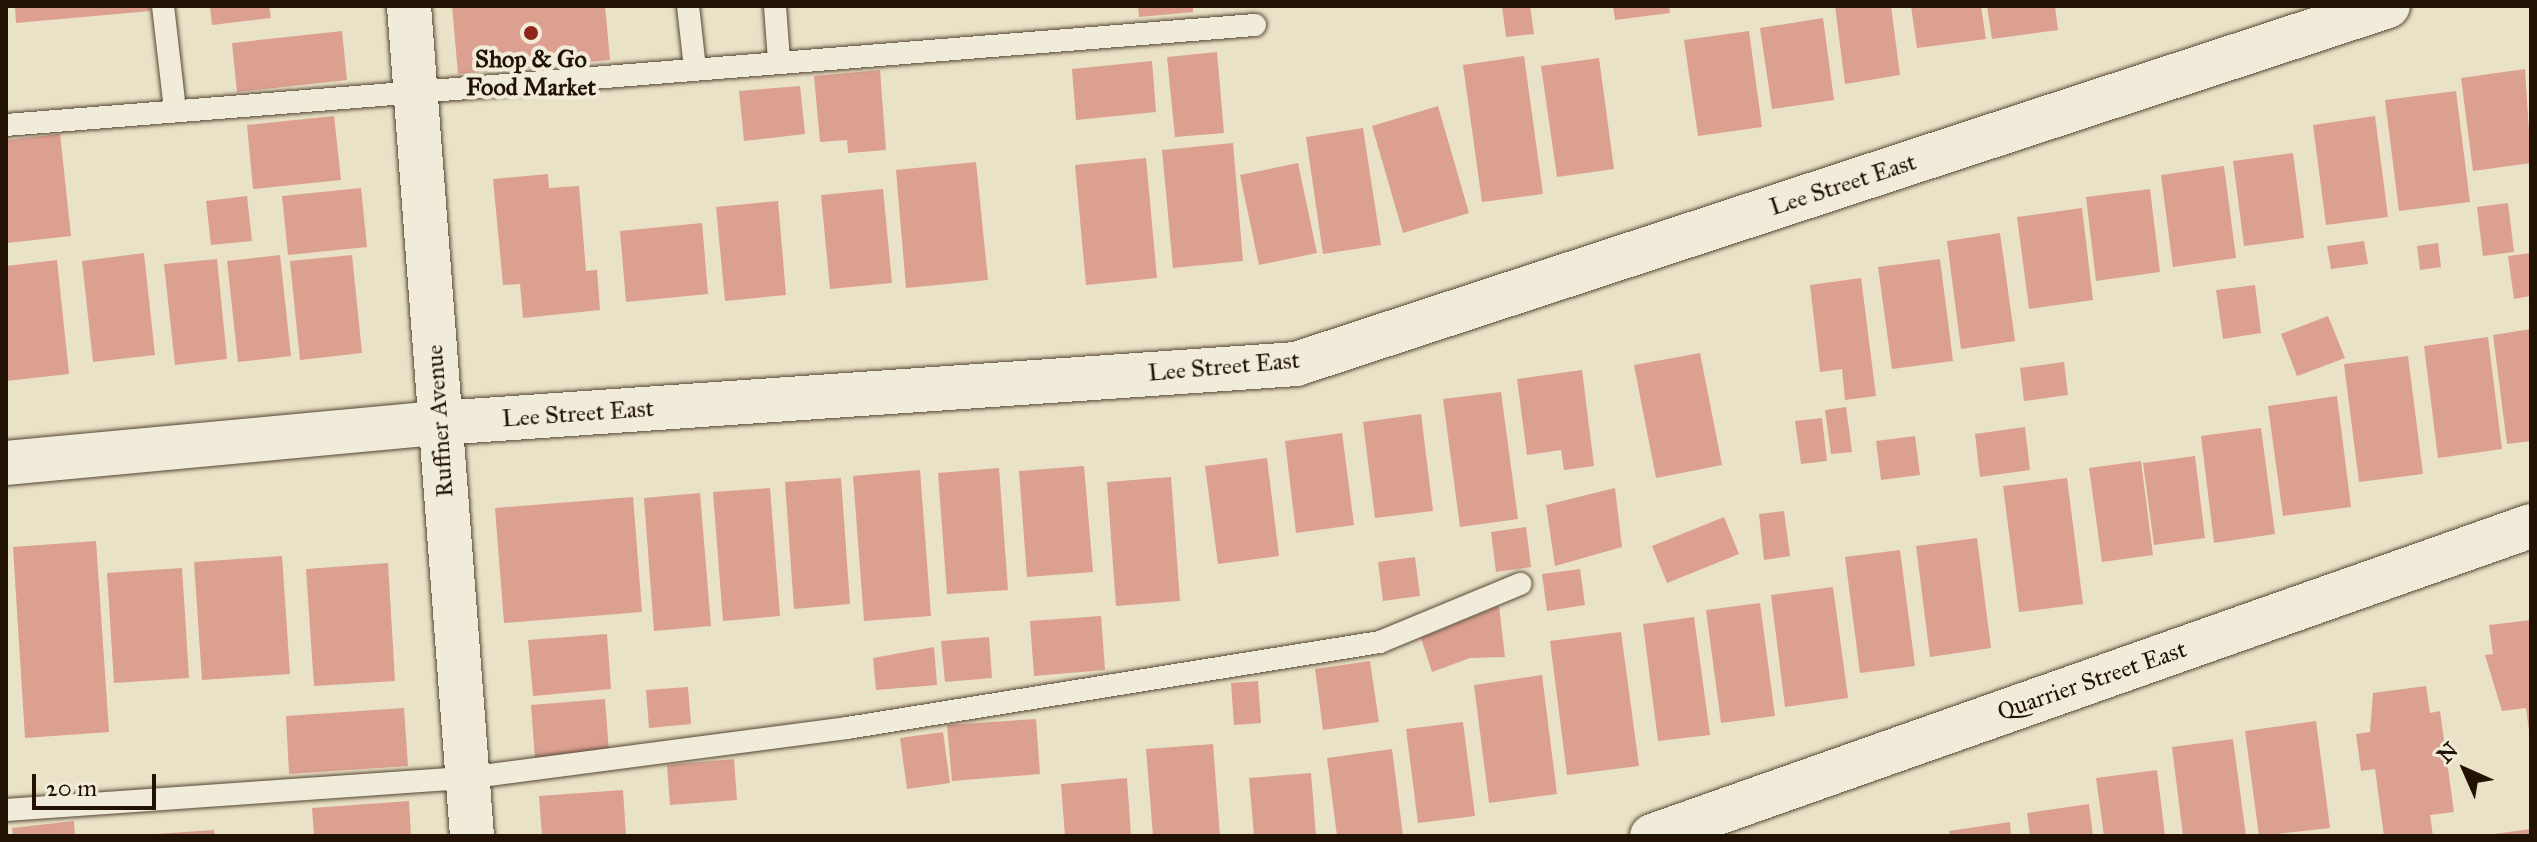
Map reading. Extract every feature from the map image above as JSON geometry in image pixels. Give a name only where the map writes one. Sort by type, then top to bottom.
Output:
[{"type":"street","name":"Ruffner Avenue","points":[[409,6],[472,836]]},
{"type":"street","name":"Lee Street East","points":[[6,463],[440,423],[1296,364],[2388,6]]},
{"type":"street","name":"Quarrier Street East","points":[[1652,836],[2531,526]]},
{"type":"lane","points":[[163,6],[175,110]]},
{"type":"lane","points":[[688,6],[695,68]]},
{"type":"lane","points":[[775,6],[779,61]]},
{"type":"lane","points":[[6,125],[414,89],[1255,25]]},
{"type":"lane","points":[[6,810],[467,778],[847,728],[1380,642],[1520,584]]},
{"type":"building","points":[[15,6],[150,6],[150,11],[16,23]]},
{"type":"building","points":[[210,6],[269,6],[271,18],[212,25]]},
{"type":"building","name":"Shop & Go Food Market","points":[[452,6],[605,6],[610,60],[458,74]]},
{"type":"building","points":[[1138,6],[1193,6],[1193,12],[1139,17]]},
{"type":"building","points":[[1502,6],[1530,6],[1534,34],[1506,37]]},
{"type":"building","points":[[1613,6],[1669,6],[1670,13],[1615,20]]},
{"type":"building","points":[[1835,6],[1891,6],[1900,75],[1845,84]]},
{"type":"building","points":[[1911,6],[1981,6],[1986,39],[1917,48]]},
{"type":"building","points":[[1987,6],[2055,6],[2058,30],[1992,39]]},
{"type":"building","points":[[1823,18],[1834,100],[1772,109],[1760,28]]},
{"type":"building","points":[[342,31],[347,80],[237,92],[232,43]]},
{"type":"building","points":[[1749,31],[1762,127],[1698,136],[1684,40]]},
{"type":"building","points":[[1217,52],[1224,133],[1175,137],[1167,57]]},
{"type":"building","points":[[1524,56],[1543,194],[1482,202],[1463,65]]},
{"type":"building","points":[[1599,58],[1614,169],[1557,177],[1541,66]]},
{"type":"building","points":[[1152,61],[1156,112],[1076,120],[1072,69]]},
{"type":"building","points":[[2525,69],[2531,163],[2473,171],[2461,78]]},
{"type":"building","points":[[880,70],[886,150],[848,153],[847,140],[820,142],[814,76]]},
{"type":"building","points":[[800,86],[805,134],[744,141],[739,91]]},
{"type":"building","points":[[2456,91],[2470,202],[2399,211],[2385,100]]},
{"type":"building","points":[[1438,106],[1469,213],[1403,233],[1372,126]]},
{"type":"building","points":[[334,116],[341,180],[253,189],[247,125]]},
{"type":"building","points":[[2375,116],[2388,217],[2326,225],[2313,125]]},
{"type":"building","points":[[1363,128],[1381,245],[1323,254],[1306,137]]},
{"type":"building","points":[[60,134],[71,236],[7,243],[6,140]]},
{"type":"building","points":[[1233,143],[1243,261],[1173,268],[1162,150]]},
{"type":"building","points":[[2293,153],[2304,238],[2244,246],[2233,161]]},
{"type":"building","points":[[1146,158],[1157,278],[1086,285],[1075,165]]},
{"type":"building","points":[[976,162],[988,280],[906,288],[896,170]]},
{"type":"building","points":[[1298,163],[1317,253],[1259,265],[1240,175]]},
{"type":"building","points":[[2224,166],[2236,258],[2173,267],[2161,175]]},
{"type":"building","points":[[548,174],[549,188],[579,186],[586,271],[597,270],[600,310],[523,318],[520,284],[503,285],[493,179]]},
{"type":"building","points":[[361,188],[367,247],[288,255],[282,196]]},
{"type":"building","points":[[883,189],[892,283],[830,289],[821,195]]},
{"type":"building","points":[[2150,189],[2160,272],[2096,281],[2086,197]]},
{"type":"building","points":[[247,196],[252,241],[211,245],[206,201]]},
{"type":"building","points":[[778,201],[786,295],[725,301],[716,207]]},
{"type":"building","points":[[2508,203],[2514,252],[2483,256],[2477,207]]},
{"type":"building","points":[[2082,208],[2093,300],[2029,309],[2017,217]]},
{"type":"building","points":[[702,223],[708,294],[626,302],[620,231]]},
{"type":"building","points":[[2000,233],[2015,341],[1961,349],[1947,241]]},
{"type":"building","points":[[2364,241],[2368,264],[2331,269],[2327,246]]},
{"type":"building","points":[[2438,243],[2441,267],[2420,270],[2417,246]]},
{"type":"building","points":[[144,253],[155,355],[93,362],[82,261]]},
{"type":"building","points":[[2531,253],[2531,296],[2514,299],[2508,256]]},
{"type":"building","points":[[280,255],[291,356],[238,362],[227,261]]},
{"type":"building","points":[[352,255],[362,353],[300,360],[290,261]]},
{"type":"building","points":[[217,259],[227,359],[175,365],[164,264]]},
{"type":"building","points":[[1940,259],[1953,361],[1892,369],[1878,267]]},
{"type":"building","points":[[57,260],[69,374],[6,381],[6,266]]},
{"type":"building","points":[[1861,278],[1876,396],[1845,400],[1842,369],[1820,372],[1810,285]]},
{"type":"building","points":[[2255,285],[2261,333],[2223,339],[2216,290]]},
{"type":"building","points":[[2328,316],[2345,358],[2297,376],[2281,334]]},
{"type":"building","points":[[2531,329],[2531,441],[2507,444],[2493,335]]},
{"type":"building","points":[[2488,337],[2502,449],[2438,458],[2424,346]]},
{"type":"building","points":[[1700,353],[1722,465],[1656,478],[1634,365]]},
{"type":"building","points":[[2408,356],[2423,474],[2359,482],[2344,364]]},
{"type":"building","points":[[2064,362],[2068,395],[2024,401],[2020,368]]},
{"type":"building","points":[[1582,370],[1594,466],[1564,470],[1561,450],[1527,455],[1517,379]]},
{"type":"building","points":[[1501,392],[1518,519],[1460,527],[1443,399]]},
{"type":"building","points":[[2337,396],[2351,507],[2283,516],[2268,406]]},
{"type":"building","points":[[1846,407],[1852,452],[1831,454],[1825,410]]},
{"type":"building","points":[[1421,414],[1433,511],[1375,518],[1363,422]]},
{"type":"building","points":[[1822,418],[1827,461],[1801,464],[1795,421]]},
{"type":"building","points":[[2025,427],[2030,470],[1980,477],[1975,434]]},
{"type":"building","points":[[2261,428],[2275,534],[2214,543],[2201,436]]},
{"type":"building","points":[[1342,433],[1354,525],[1296,533],[1285,441]]},
{"type":"building","points":[[1915,436],[1920,475],[1881,480],[1876,441]]},
{"type":"building","points":[[2195,456],[2205,538],[2154,545],[2143,463]]},
{"type":"building","points":[[1267,458],[1279,556],[1218,564],[1205,466]]},
{"type":"building","points":[[2141,461],[2153,555],[2102,562],[2089,468]]},
{"type":"building","points":[[1084,466],[1093,572],[1027,577],[1019,471]]},
{"type":"building","points":[[999,468],[1008,590],[947,594],[938,473]]},
{"type":"building","points":[[920,470],[931,616],[864,621],[853,476]]},
{"type":"building","points":[[1171,477],[1180,601],[1116,606],[1107,482]]},
{"type":"building","points":[[841,478],[850,604],[794,609],[785,482]]},
{"type":"building","points":[[2067,478],[2083,604],[2019,612],[2003,486]]},
{"type":"building","points":[[770,488],[780,616],[723,621],[713,492]]},
{"type":"building","points":[[1615,488],[1622,547],[1555,566],[1546,505]]},
{"type":"building","points":[[700,493],[711,626],[654,631],[644,498]]},
{"type":"building","points":[[633,497],[642,612],[504,623],[495,508]]},
{"type":"building","points":[[1784,511],[1790,556],[1764,560],[1759,514]]},
{"type":"building","points":[[1724,517],[1739,554],[1667,583],[1652,546]]},
{"type":"building","points":[[1526,527],[1531,567],[1496,572],[1491,532]]},
{"type":"building","points":[[1977,538],[1991,648],[1930,657],[1916,546]]},
{"type":"building","points":[[96,541],[109,732],[25,738],[13,547]]},
{"type":"building","points":[[1900,550],[1915,666],[1860,673],[1845,557]]},
{"type":"building","points":[[282,556],[290,674],[202,680],[194,562]]},
{"type":"building","points":[[1415,557],[1420,596],[1383,601],[1378,562]]},
{"type":"building","points":[[388,563],[395,681],[314,686],[306,569]]},
{"type":"building","points":[[182,568],[189,678],[114,683],[107,573]]},
{"type":"building","points":[[1580,569],[1585,605],[1547,611],[1542,574]]},
{"type":"building","points":[[1833,587],[1848,698],[1785,707],[1771,595]]},
{"type":"building","points":[[1760,603],[1775,716],[1721,723],[1706,610]]},
{"type":"building","points":[[1499,606],[1505,657],[1470,658],[1432,672],[1421,638]]},
{"type":"building","points":[[1101,616],[1105,670],[1034,676],[1030,621]]},
{"type":"building","points":[[1694,617],[1710,735],[1658,741],[1643,624]]},
{"type":"building","points":[[2531,620],[2529,731],[2526,708],[2502,711],[2485,655],[2493,654],[2489,625]]},
{"type":"building","points":[[1621,632],[1639,766],[1567,775],[1550,641]]},
{"type":"building","points":[[607,634],[611,689],[533,696],[528,640]]},
{"type":"building","points":[[989,637],[992,678],[945,682],[941,641]]},
{"type":"building","points":[[934,647],[937,685],[876,690],[873,658]]},
{"type":"building","points":[[1370,661],[1379,722],[1323,730],[1315,669]]},
{"type":"building","points":[[1542,675],[1557,794],[1489,803],[1474,685]]},
{"type":"building","points":[[1258,681],[1261,723],[1234,725],[1231,683]]},
{"type":"building","points":[[2426,686],[2430,713],[2440,711],[2454,812],[2430,815],[2433,836],[2384,836],[2375,769],[2361,771],[2356,734],[2370,732],[2373,693]]},
{"type":"building","points":[[688,687],[691,724],[649,728],[646,690]]},
{"type":"building","points":[[605,699],[609,753],[535,759],[531,705]]},
{"type":"building","points":[[404,708],[408,766],[289,774],[286,716]]},
{"type":"building","points":[[1036,719],[1040,774],[952,781],[947,725]]},
{"type":"building","points":[[2316,721],[2330,828],[2259,836],[2245,731]]},
{"type":"building","points":[[1463,722],[1475,816],[1418,823],[1406,729]]},
{"type":"building","points":[[943,732],[950,783],[907,789],[900,738]]},
{"type":"building","points":[[2233,739],[2246,836],[2183,836],[2172,747]]},
{"type":"building","points":[[1213,744],[1220,836],[1153,836],[1146,749]]},
{"type":"building","points":[[1392,749],[1403,836],[1337,836],[1327,758]]},
{"type":"building","points":[[734,759],[737,800],[670,805],[667,765]]},
{"type":"building","points":[[2157,770],[2165,836],[2104,836],[2096,778]]},
{"type":"building","points":[[1311,773],[1316,836],[1254,836],[1249,778]]},
{"type":"building","points":[[1127,778],[1131,836],[1065,836],[1061,784]]},
{"type":"building","points":[[623,790],[626,836],[542,836],[539,796]]},
{"type":"building","points":[[409,801],[411,836],[314,836],[312,808]]},
{"type":"building","points":[[2089,804],[2093,836],[2030,836],[2027,813]]},
{"type":"building","points":[[74,821],[75,836],[13,836],[12,828]]},
{"type":"building","points":[[2010,822],[2011,836],[1950,836],[1949,831]]},
{"type":"building","points":[[2531,829],[2531,836],[2494,834]]},
{"type":"building","points":[[214,830],[215,836],[156,836],[156,834]]},
{"type":"place","name":"Shop & Go Food Market","points":[[531,33]]}]
